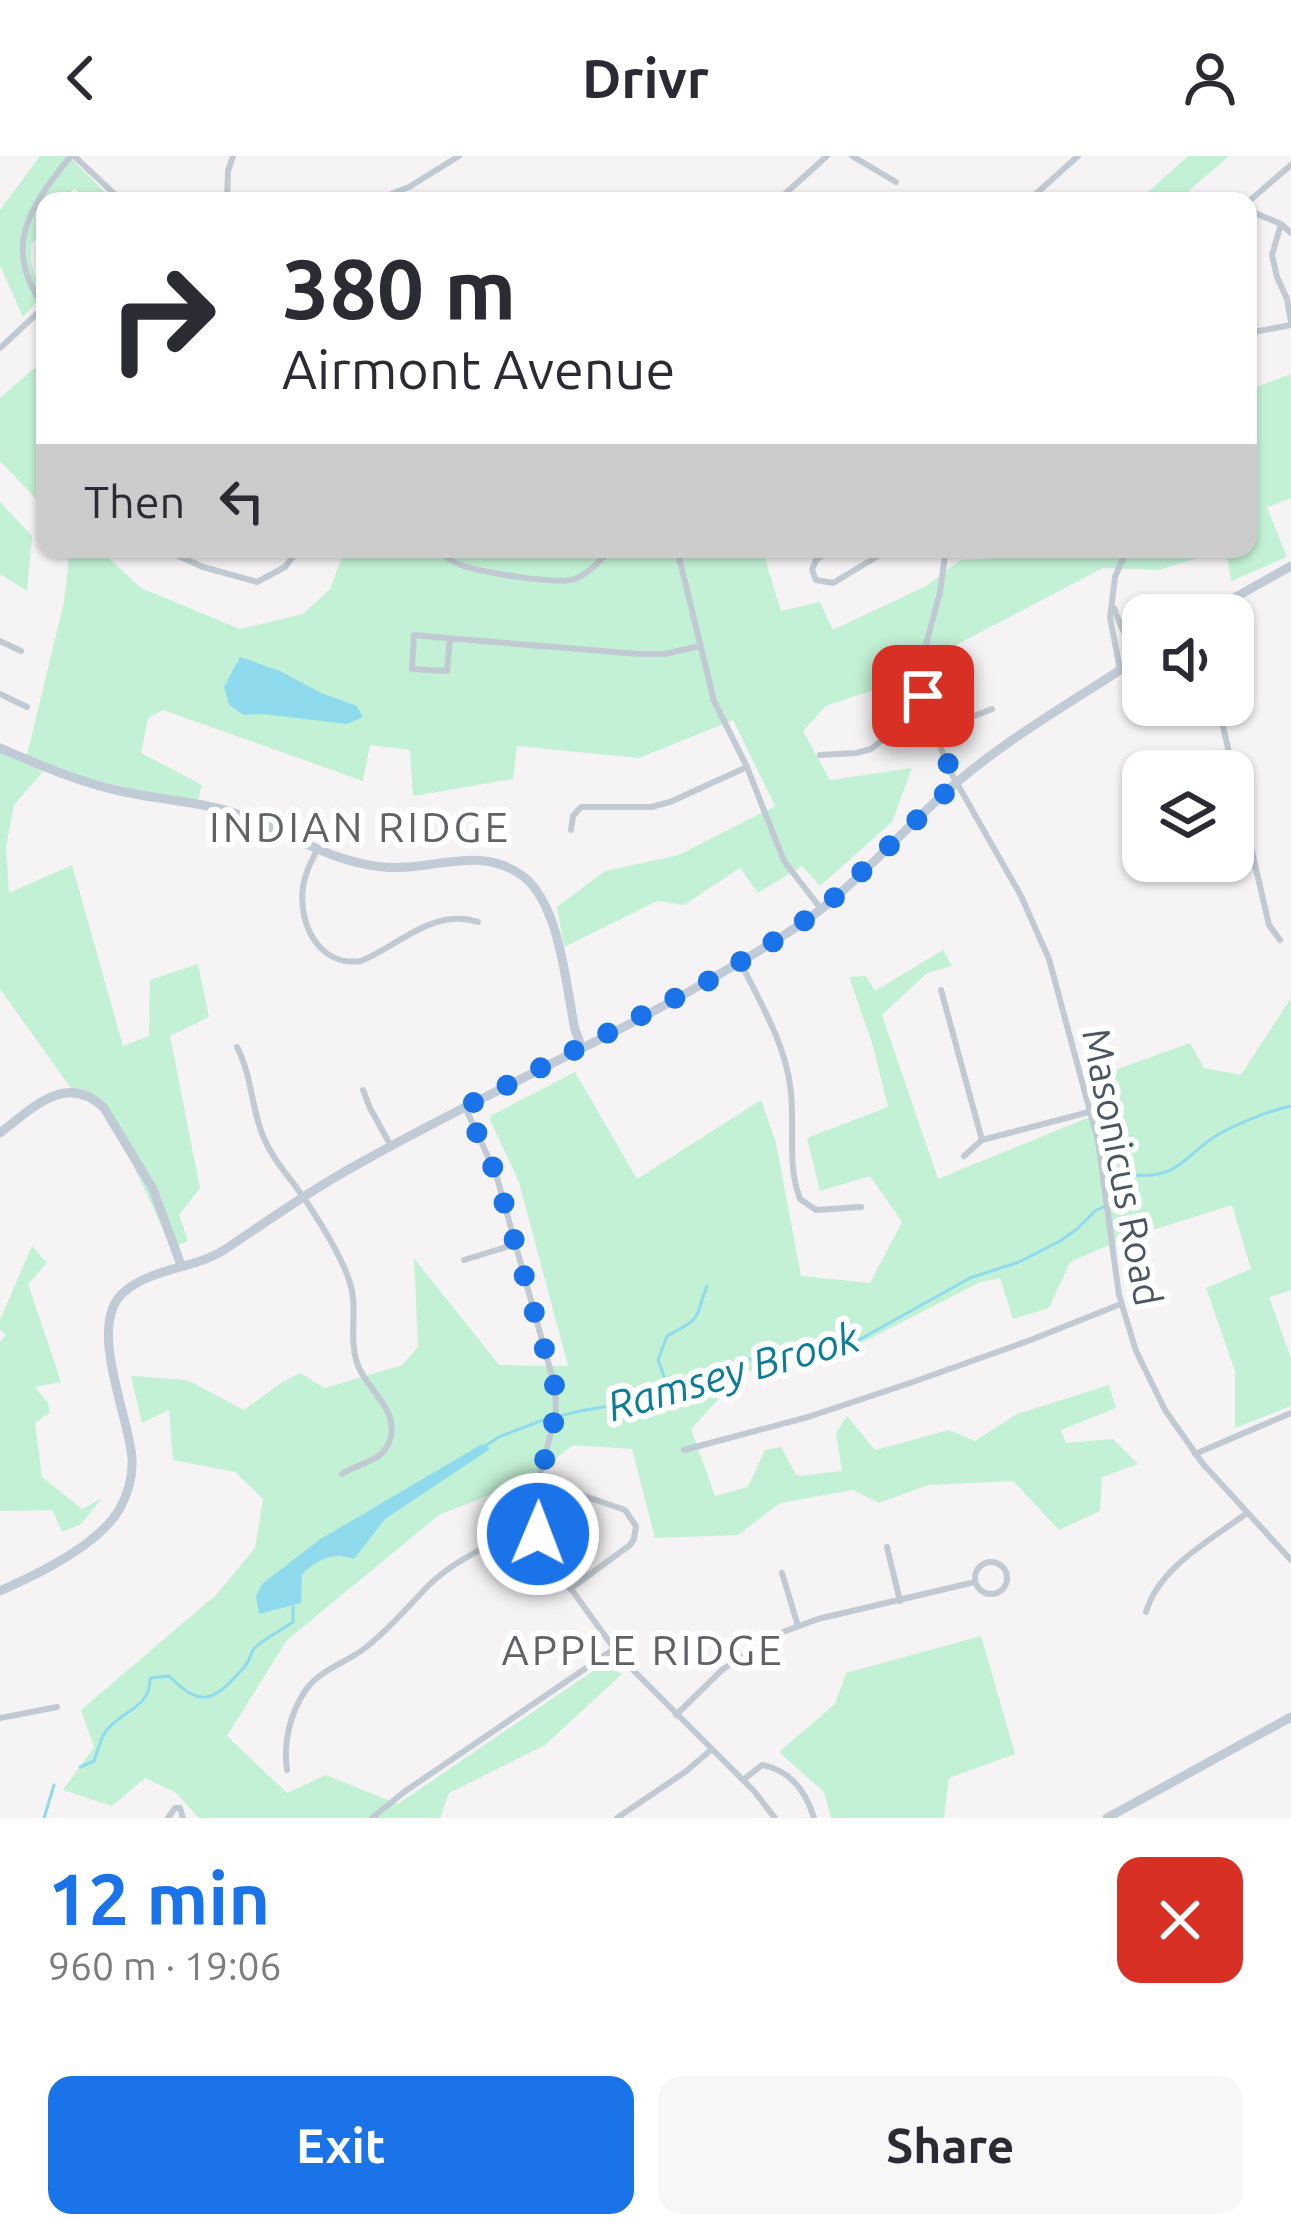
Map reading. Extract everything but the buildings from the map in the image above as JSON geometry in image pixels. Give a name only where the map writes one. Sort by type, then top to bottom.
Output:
[{"type":"street","points":[[42,192],[73,156],[112,192]]},
{"type":"street","points":[[227,192],[233,156]]},
{"type":"street","points":[[397,192],[460,156]]},
{"type":"street","points":[[787,192],[826,156]]},
{"type":"street","points":[[852,156],[896,182]]},
{"type":"street","points":[[1038,192],[1078,156]]},
{"type":"street","points":[[1257,197],[1291,165]]},
{"type":"street","points":[[36,199],[18,242],[19,266],[36,296]]},
{"type":"street","points":[[1257,211],[1291,233]]},
{"type":"street","points":[[1257,331],[1291,324],[1273,266],[1272,251],[1281,224]]},
{"type":"street","points":[[0,348],[36,316]]},
{"type":"street","points":[[183,558],[257,582],[292,558]]},
{"type":"street","points":[[447,558],[464,566],[555,582],[575,579],[603,558]]},
{"type":"street","points":[[679,558],[714,701],[747,767],[784,861],[821,909]]},
{"type":"street","points":[[819,558],[812,570],[816,580],[825,583],[875,558]]},
{"type":"street","name":"Masonicus Road","points":[[945,558],[922,656],[925,709],[937,744],[1043,945],[1091,1112],[1121,1304],[1145,1373],[1165,1410],[1196,1454],[1291,1560]]},
{"type":"street","points":[[0,1591],[67,1556],[104,1528],[120,1508],[130,1483],[132,1456],[115,1380],[110,1315],[124,1291],[221,1252],[392,1146],[740,961],[821,909],[957,782],[1120,670],[1110,617],[1115,577],[1123,558]]},
{"type":"street","points":[[1241,594],[1291,566]]},
{"type":"street","points":[[1112,600],[1122,625]]},
{"type":"street","points":[[450,638],[447,671],[412,669],[415,635],[639,654],[700,646]]},
{"type":"street","points":[[0,640],[21,651]]},
{"type":"street","points":[[950,668],[952,702],[958,711],[974,716],[992,709]]},
{"type":"street","points":[[0,694],[27,707]]},
{"type":"street","points":[[820,754],[871,749],[902,721],[952,702]]},
{"type":"street","points":[[1224,726],[1269,925],[1280,940]]},
{"type":"street","points":[[0,748],[69,778],[237,814],[351,861],[387,868],[471,858],[520,874],[539,893],[551,915],[582,1048]]},
{"type":"street","points":[[571,830],[573,816],[581,807],[651,807],[747,767]]},
{"type":"street","points":[[317,850],[304,882],[303,904],[314,940],[333,958],[361,961],[450,918],[478,922]]},
{"type":"street","points":[[740,961],[787,1067],[793,1172],[800,1199],[816,1210],[861,1207]]},
{"type":"street","points":[[940,990],[982,1141]]},
{"type":"street","points":[[238,1047],[263,1136],[350,1281],[357,1365],[391,1419],[391,1437],[384,1452],[342,1474]]},
{"type":"street","points":[[363,1090],[392,1146]]},
{"type":"street","points":[[0,1133],[61,1092],[96,1100],[153,1189],[181,1265]]},
{"type":"street","points":[[465,1107],[496,1174],[556,1401],[534,1507],[544,1550],[614,1649],[775,1818]]},
{"type":"street","points":[[964,1156],[982,1141],[1091,1112]]},
{"type":"street","points":[[464,1260],[516,1244]]},
{"type":"street","points":[[684,1450],[808,1417],[910,1383],[1121,1304]]},
{"type":"street","points":[[1196,1454],[1291,1413]]},
{"type":"street","points":[[538,1480],[625,1510],[636,1526],[630,1545],[570,1589]]},
{"type":"street","points":[[1146,1612],[1164,1576],[1246,1513]]},
{"type":"street","points":[[287,1770],[287,1734],[312,1682],[378,1638],[446,1571],[536,1525]]},
{"type":"street","points":[[887,1547],[900,1600]]},
{"type":"street","points":[[989,1562],[1006,1573],[1004,1587],[993,1594],[980,1590],[976,1582],[976,1571],[989,1562]]},
{"type":"street","points":[[782,1573],[798,1626]]},
{"type":"street","points":[[676,1715],[738,1657],[798,1626],[976,1582]]},
{"type":"street","points":[[372,1818],[614,1649]]},
{"type":"street","points":[[0,1718],[57,1707]]},
{"type":"street","points":[[1107,1818],[1291,1717]]},
{"type":"street","points":[[617,1818],[711,1750]]},
{"type":"street","points":[[742,1780],[762,1765],[775,1767],[801,1790],[814,1818]]},
{"type":"street","points":[[168,1818],[180,1808],[183,1818]]},
{"type":"green space","points":[[40,156],[68,156],[105,192],[74,188],[71,192],[36,192],[31,263],[36,302],[23,317],[0,265],[0,210]]},
{"type":"green space","points":[[1188,156],[1229,156],[1187,192],[1148,192]]},
{"type":"green space","points":[[36,367],[36,499],[0,461],[0,398]]},
{"type":"green space","points":[[1291,374],[1291,498],[1267,507],[1287,557],[1231,581],[1227,558],[1257,558],[1257,387]]},
{"type":"green space","points":[[0,502],[32,536],[27,591],[0,574]]},
{"type":"green space","points":[[69,558],[109,558],[141,588],[240,629],[303,614],[330,589],[342,558],[765,558],[781,611],[820,602],[833,630],[928,585],[960,560],[1197,558],[1159,570],[1103,568],[939,654],[905,679],[826,706],[803,731],[830,780],[912,768],[892,822],[820,886],[802,866],[758,893],[740,868],[684,905],[657,901],[564,947],[557,907],[605,871],[679,855],[775,806],[733,720],[639,758],[517,746],[513,779],[413,796],[410,750],[370,745],[363,781],[163,710],[148,718],[141,753],[202,785],[197,805],[46,768],[14,805],[6,847],[9,893],[72,865],[123,1046],[149,1036],[150,980],[198,964],[209,1017],[170,1036],[200,1188],[179,1215],[188,1241],[172,1248],[108,1112],[71,1088],[0,989],[0,751],[26,759],[64,602]]},
{"type":"green space","points":[[943,950],[952,966],[927,973],[882,1015],[938,1179],[1097,1114],[1087,1080],[1190,1043],[1204,1068],[1241,1075],[1291,998],[1291,1290],[1269,1297],[1291,1358],[1291,1406],[1235,1428],[1235,1371],[1206,1288],[1251,1269],[1232,1205],[1121,1240],[1070,1262],[1049,1308],[1013,1319],[1000,1278],[980,1282],[836,1356],[743,1372],[691,1429],[715,1496],[748,1487],[765,1450],[781,1447],[797,1476],[842,1471],[836,1433],[847,1416],[875,1450],[949,1430],[975,1441],[1017,1414],[1109,1385],[1116,1408],[1061,1430],[1066,1443],[1113,1439],[1138,1464],[1102,1477],[1100,1511],[1059,1530],[1013,1481],[928,1485],[879,1503],[853,1490],[780,1503],[738,1535],[655,1538],[632,1449],[573,1445],[528,1480],[439,1515],[287,1640],[227,1736],[287,1793],[326,1775],[398,1804],[603,1664],[622,1674],[545,1745],[449,1793],[440,1818],[199,1818],[175,1792],[145,1778],[112,1806],[63,1790],[94,1747],[81,1710],[217,1594],[255,1548],[263,1499],[235,1472],[173,1460],[169,1410],[142,1423],[131,1376],[187,1380],[244,1410],[300,1373],[325,1388],[402,1365],[418,1347],[414,1258],[499,1365],[568,1366],[519,1182],[490,1116],[575,1072],[637,1179],[761,1100],[776,1143],[801,1276],[870,1283],[902,1222],[870,1176],[820,1191],[807,1138],[888,1107],[849,977],[866,976],[875,991]]},
{"type":"green space","points":[[32,1246],[47,1263],[28,1284],[61,1382],[35,1387],[50,1413],[35,1423],[42,1477],[82,1509],[102,1498],[81,1524],[62,1532],[52,1510],[0,1511],[0,1342],[6,1335],[0,1330],[0,1320]]},
{"type":"green space","points":[[981,1636],[1015,1754],[949,1778],[944,1818],[831,1818],[824,1792],[779,1752],[835,1704],[846,1673]]},
{"type":"water","points":[[240,657],[357,706],[363,717],[347,724],[244,715],[229,705],[224,687]]},
{"type":"water","points":[[482,1444],[490,1449],[385,1519],[354,1559],[326,1558],[302,1574],[301,1603],[259,1614],[256,1596],[262,1584],[319,1540]]},
{"type":"waterway","name":"Ramsey Brook","points":[[482,1448],[540,1421],[661,1396],[674,1386],[754,1358],[790,1358],[846,1347],[970,1278],[1019,1262],[1060,1241],[1095,1211],[1119,1199],[1136,1175],[1173,1169],[1219,1134],[1291,1106]]},
{"type":"waterway","points":[[668,1387],[658,1360],[667,1336],[696,1317],[707,1286]]},
{"type":"waterway","name":"Ramsey Brook","points":[[80,1767],[94,1761],[106,1731],[146,1696],[150,1678],[169,1676],[200,1697],[217,1693],[245,1666],[257,1646],[293,1622],[293,1607]]},
{"type":"waterway","name":"Ramsey Brook","points":[[44,1818],[54,1785]]},
{"type":"district","name":"INDIAN RIDGE","points":[[360,826]]},
{"type":"district","name":"APPLE RIDGE","points":[[643,1649]]},
{"type":"route","points":[[538,1534],[535,1492],[556,1414],[555,1387],[496,1174],[465,1107],[712,979],[791,931],[834,898],[957,782],[931,728],[923,696]]}]
